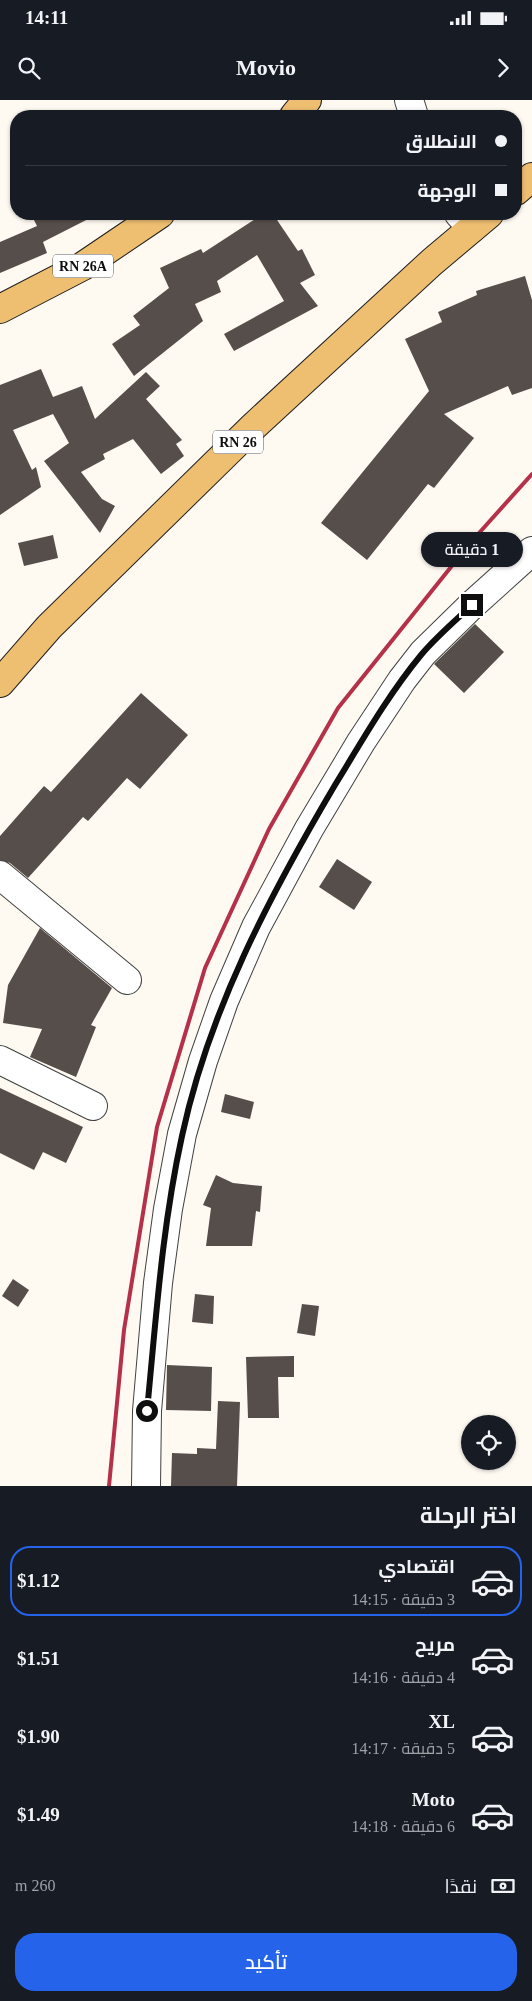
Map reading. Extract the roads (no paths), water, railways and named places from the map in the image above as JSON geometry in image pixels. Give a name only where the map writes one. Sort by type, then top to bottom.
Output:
[{"type":"main road","points":[[299,110],[307,100]]},
{"type":"main road","points":[[522,186],[532,177]]},
{"type":"main road","name":"RN 26A","points":[[0,310],[83,266],[151,220]]},
{"type":"main road","name":"RN 26","points":[[0,683],[49,627],[254,426],[432,262],[473,220]]},
{"type":"street","points":[[146,1486],[147,1411],[158,1283],[168,1209],[182,1134],[203,1061],[224,1001],[256,927],[309,829],[361,742],[402,680],[423,653],[472,605],[532,551]]},
{"type":"street","points":[[0,875],[128,980]]},
{"type":"street","points":[[0,1060],[93,1106]]},
{"type":"railway","points":[[109,1486],[124,1330],[157,1127],[205,968],[269,829],[338,708],[471,542],[532,474]]}]
